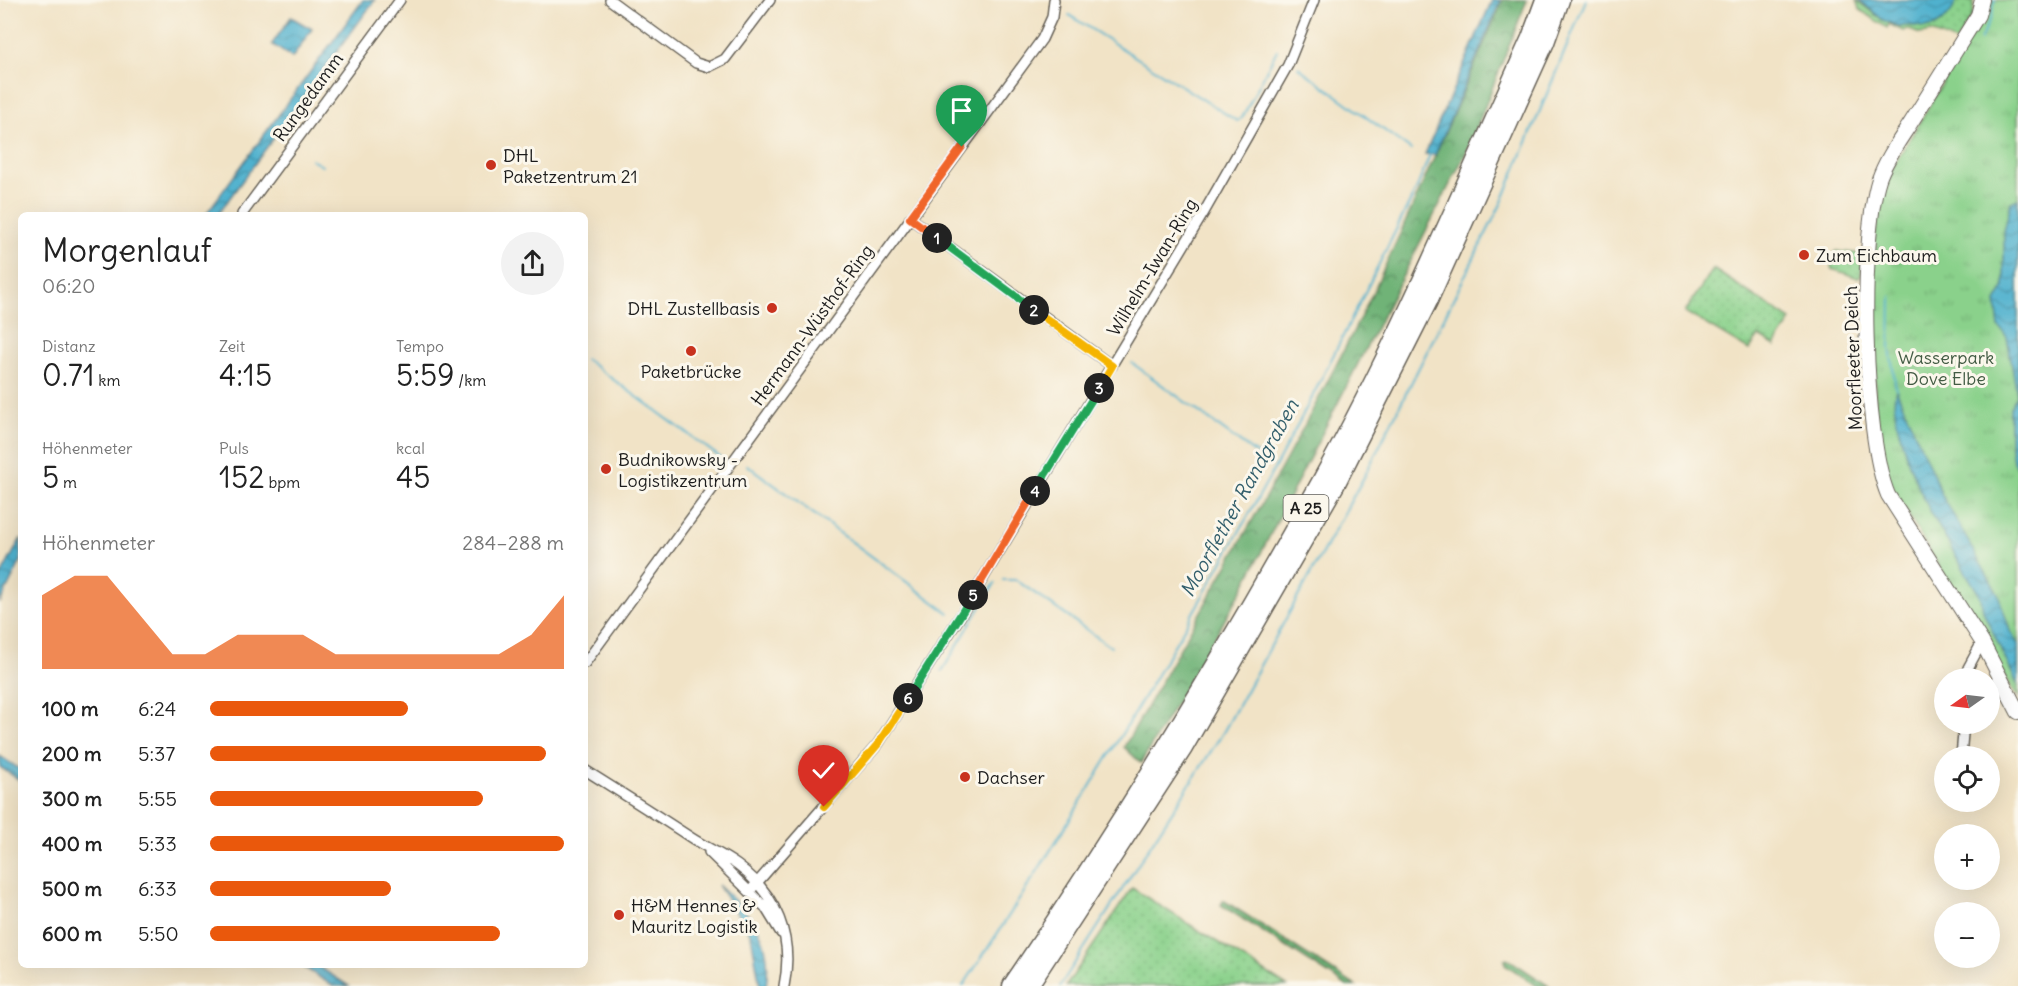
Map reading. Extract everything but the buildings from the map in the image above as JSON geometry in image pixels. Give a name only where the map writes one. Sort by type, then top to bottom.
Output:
[{"type":"highway","name":"A 25","points":[[1012,986],[1170,740],[1323,479],[1415,296],[1531,38],[1545,0]]},
{"type":"highway","name":"A 25","points":[[1028,986],[1183,748],[1335,485],[1428,301],[1545,42],[1560,0]]},
{"type":"street","name":"Rungedamm","points":[[243,212],[400,0]]},
{"type":"street","points":[[610,0],[696,63],[709,67],[716,66],[725,59],[770,0]]},
{"type":"street","name":"Hermann-Wüsthof-Ring","points":[[588,659],[1042,39],[1052,16],[1054,0]]},
{"type":"street","name":"Wilhelm-Iwan-Ring","points":[[750,891],[878,744],[961,615],[1014,523],[1112,366],[1288,65],[1314,0]]},
{"type":"street","name":"Moorfleeter Deich","points":[[1982,0],[1978,15],[1891,154],[1880,179],[1870,241],[1868,317],[1871,420],[1881,479],[1897,513],[1982,642],[2018,712]]},
{"type":"street","points":[[910,218],[1112,366]]},
{"type":"street","points":[[1968,668],[1982,642]]},
{"type":"street","points":[[588,772],[728,859],[758,882],[781,919],[785,946],[784,986]]},
{"type":"street","points":[[701,844],[750,891],[775,922],[785,946]]},
{"type":"green space","points":[[1503,0],[1527,0],[1469,147],[1240,594],[1141,763],[1124,747],[1310,415],[1368,302]]},
{"type":"green space","points":[[1856,0],[1883,20],[1930,27],[1955,6],[1956,0],[1974,0],[1973,14],[1956,42],[1931,32],[1920,34],[1907,29],[1903,31],[1889,24],[1887,28],[1859,9]]},
{"type":"green space","name":"Wasserpark Dove Elbe","points":[[1986,0],[2018,0],[2018,699],[1885,476],[1876,420],[1872,314],[1874,248],[1879,202],[1887,177],[1982,17]]},
{"type":"green space","points":[[1836,251],[1862,254],[1861,276],[1858,278],[1832,269],[1830,257]]},
{"type":"green space","points":[[1713,269],[1791,320],[1775,346],[1759,336],[1749,350],[1685,312]]},
{"type":"green space","points":[[1132,888],[1287,986],[1066,986]]},
{"type":"green space","points":[[1223,900],[1356,986],[1347,986],[1221,905]]},
{"type":"green space","points":[[1507,958],[1549,986],[1537,986],[1505,964],[1504,960]]},
{"type":"water","points":[[363,0],[375,0],[219,212],[207,212]]},
{"type":"water","points":[[1492,0],[1501,0],[1435,155],[1425,154]]},
{"type":"water","points":[[1859,0],[1956,0],[1947,17],[1934,26],[1900,27],[1883,20]]},
{"type":"water","points":[[291,17],[312,29],[292,58],[272,44]]},
{"type":"water","points":[[2018,199],[2018,469],[2013,462],[2010,441],[2010,408],[2017,395],[2007,337],[1999,327],[1996,302],[2004,288],[2004,231],[2011,202]]},
{"type":"water","points":[[1896,389],[1942,495],[1998,594],[2010,631],[2018,645],[2018,686],[1983,611],[1981,598],[1932,515],[1912,472],[1898,426],[1894,403]]},
{"type":"water","points":[[18,544],[18,567],[0,603],[0,577]]},
{"type":"water","points":[[0,756],[18,768],[18,779],[0,767]]},
{"type":"water","points":[[718,885],[741,907],[758,929],[767,954],[766,986],[760,986],[751,935]]},
{"type":"water","points":[[305,968],[321,968],[349,986],[333,986]]},
{"type":"waterway","points":[[1060,986],[1224,731],[1364,477],[1502,202],[1586,0]]},
{"type":"waterway","points":[[1980,40],[1991,18],[1995,0]]},
{"type":"waterway","points":[[1069,15],[1237,121],[1242,118],[1277,50]]},
{"type":"waterway","points":[[1298,67],[1411,150]]},
{"type":"waterway","name":"Moorflether Randgraben","points":[[963,986],[1085,795],[1237,535],[1329,365],[1416,190],[1431,152]]},
{"type":"waterway","points":[[311,159],[322,166]]},
{"type":"waterway","points":[[1891,296],[1890,349],[1896,389]]},
{"type":"waterway","points":[[588,361],[721,458]]},
{"type":"waterway","points":[[1132,363],[1259,456]]},
{"type":"waterway","points":[[747,465],[949,613]]},
{"type":"waterway","points":[[1003,580],[1016,580],[1111,647]]},
{"type":"waterway","points":[[942,671],[995,583]]},
{"type":"place","name":"DHL Paketzentrum 21","points":[[491,165]]},
{"type":"place","name":"Zum Eichbaum","points":[[1804,255]]},
{"type":"place","name":"DHL Zustellbasis","points":[[772,308]]},
{"type":"place","name":"Paketbrücke","points":[[691,351]]},
{"type":"place","name":"Budnikowsky - Logistikzentrum","points":[[606,469]]},
{"type":"place","name":"Dachser","points":[[965,777]]},
{"type":"place","name":"H&M Hennes & Mauritz Logistik","points":[[619,915]]},
{"type":"route","points":[[824,807],[878,744],[961,615],[1014,523],[1112,366],[910,218],[962,147]]}]
